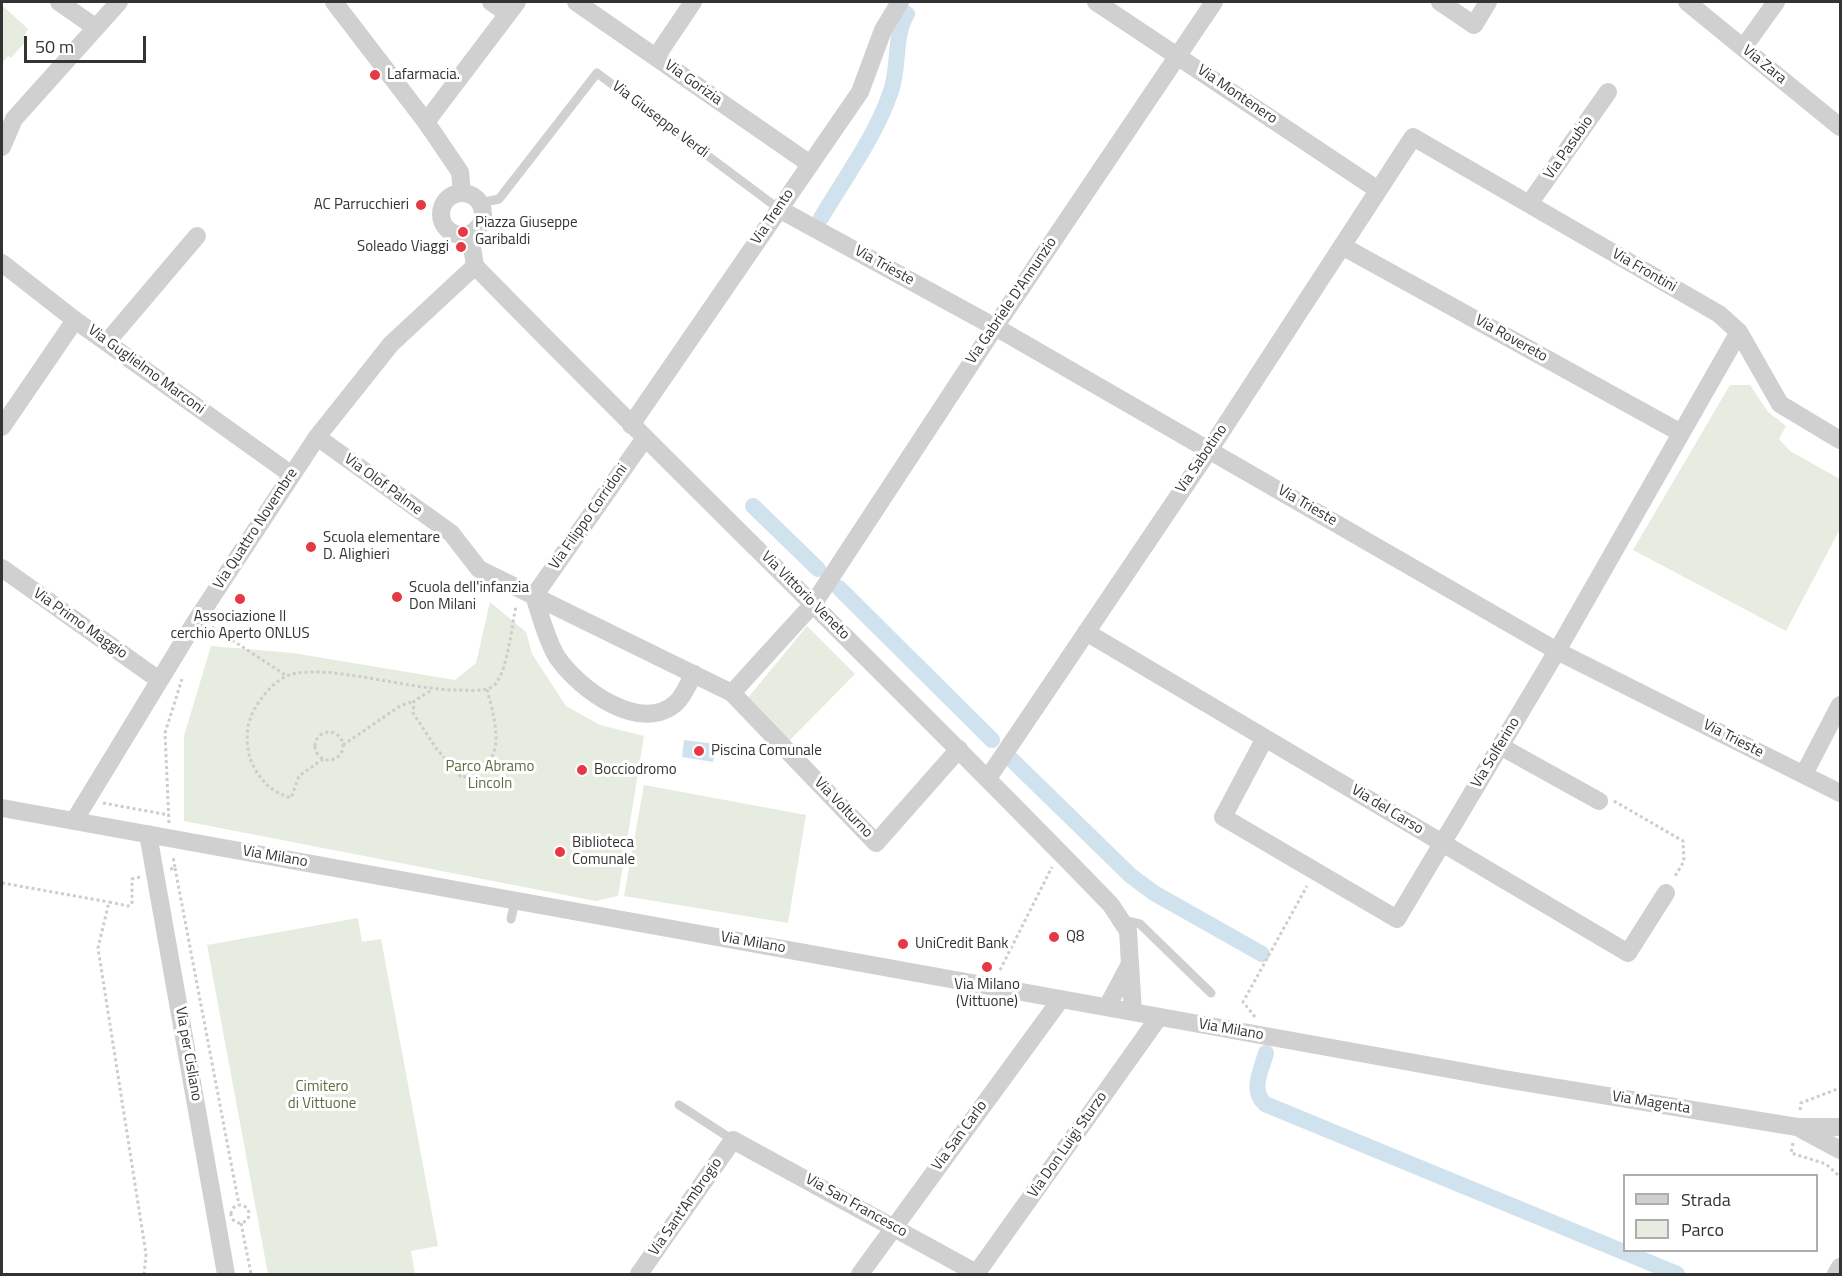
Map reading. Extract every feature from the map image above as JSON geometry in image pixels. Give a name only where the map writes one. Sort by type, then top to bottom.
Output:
[{"type":"street","points":[[59,2],[95,27]]},
{"type":"street","points":[[2,147],[8,115],[119,2]]},
{"type":"street","points":[[333,2],[426,122],[460,172],[462,193]]},
{"type":"street","points":[[426,122],[513,8],[491,2]]},
{"type":"street","name":"Via Gorizia","points":[[576,2],[810,164]]},
{"type":"street","points":[[656,57],[693,2]]},
{"type":"street","name":"Via Trento","points":[[631,425],[860,92],[883,30],[900,2]]},
{"type":"street","name":"Via Montenero","points":[[1096,2],[1378,190]]},
{"type":"street","name":"Via Gabriele D'Annunzio","points":[[814,603],[995,327],[1214,2]]},
{"type":"street","points":[[1440,2],[1474,25],[1488,2]]},
{"type":"street","name":"Via Zara","points":[[1687,2],[1840,127]]},
{"type":"street","points":[[1743,48],[1776,2]]},
{"type":"street","name":"Via Pasubio","points":[[1529,204],[1608,92]]},
{"type":"street","name":"Via Sabotino","points":[[988,778],[1209,449],[1413,137]]},
{"type":"street","name":"Via Frontini","points":[[1413,137],[1719,314],[1739,332],[1780,404],[1840,440]]},
{"type":"street","points":[[462,193],[476,198],[480,203],[483,218],[481,224],[470,234],[450,232],[441,215],[448,198],[462,193]]},
{"type":"street","name":"Via Trieste","points":[[779,209],[995,327],[1557,651],[1840,793]]},
{"type":"street","points":[[470,234],[475,266]]},
{"type":"street","points":[[106,342],[196,236]]},
{"type":"street","name":"Via Rovereto","points":[[1342,246],[1681,433]]},
{"type":"street","name":"Via Guglielmo Marconi","points":[[2,263],[75,320],[292,475]]},
{"type":"street","name":"Via Vittorio Veneto","points":[[475,266],[631,425],[814,603],[1112,905],[1123,920],[1131,945],[1133,1012]]},
{"type":"street","name":"Via Quattro Novembre","points":[[74,821],[198,617],[317,437],[391,344],[475,266]]},
{"type":"street","points":[[2,427],[75,320]]},
{"type":"street","name":"Via Solferino","points":[[1265,738],[1222,817],[1397,919],[1557,651],[1739,332]]},
{"type":"street","name":"Via Olof Palme","points":[[317,437],[451,533],[479,569],[732,693]]},
{"type":"street","name":"Via Filippo Corridoni","points":[[526,593],[645,438]]},
{"type":"street","name":"Via Primo Maggio","points":[[2,568],[159,680]]},
{"type":"street","points":[[526,593],[556,655],[573,679],[596,697],[624,709],[656,713],[677,702],[694,674]]},
{"type":"street","points":[[732,693],[814,603]]},
{"type":"street","name":"Via del Carso","points":[[1086,632],[1628,952],[1666,893]]},
{"type":"street","name":"Via Volturno","points":[[732,693],[876,843],[959,749]]},
{"type":"street","points":[[1804,774],[1840,705]]},
{"type":"street","points":[[1500,746],[1599,801]]},
{"type":"street","name":"Via Milano","points":[[2,808],[1504,1079]]},
{"type":"street","name":"Via per Cisliano","points":[[148,834],[226,1275]]},
{"type":"street","points":[[1107,1007],[1130,964]]},
{"type":"street","name":"Via San Carlo","points":[[860,1275],[1061,999]]},
{"type":"street","name":"Via Don Luigi Sturzo","points":[[977,1274],[1159,1017]]},
{"type":"street","name":"Via Magenta","points":[[1504,1079],[1797,1127],[1840,1127]]},
{"type":"street","name":"Via Magenta","points":[[1797,1127],[1840,1150]]},
{"type":"street","name":"Via San Francesco","points":[[734,1140],[977,1274]]},
{"type":"street","name":"Via Sant'Ambrogio","points":[[639,1275],[734,1140]]},
{"type":"street","points":[[1836,1275],[1840,1267]]},
{"type":"lane","name":"Via Giuseppe Verdi","points":[[480,203],[499,199],[597,74],[779,209]]},
{"type":"lane","points":[[511,919],[515,901]]},
{"type":"lane","points":[[1123,920],[1140,924],[1210,993]]},
{"type":"lane","points":[[679,1105],[734,1140]]},
{"type":"path","points":[[431,690],[414,701],[400,706],[343,745],[337,758],[323,759],[299,776],[291,798],[271,790],[249,760],[248,735],[251,715],[262,696],[287,676],[323,672],[431,690],[487,688],[501,678],[526,593]]},
{"type":"path","points":[[198,617],[287,676]]},
{"type":"path","points":[[182,678],[165,733],[170,838],[239,1205]]},
{"type":"path","points":[[414,701],[413,713],[436,748],[462,778],[484,767],[492,756],[496,728],[487,688]]},
{"type":"path","points":[[323,759],[315,748],[319,736],[332,732],[339,737],[343,745]]},
{"type":"path","points":[[88,798],[169,815]]},
{"type":"path","points":[[1599,801],[1613,801],[1683,841],[1684,861],[1666,893]]},
{"type":"path","points":[[995,987],[1001,966],[1060,852]]},
{"type":"path","points":[[2,883],[128,906],[132,904],[132,879],[175,868]]},
{"type":"path","points":[[1256,1034],[1258,1021],[1243,1002],[1315,871]]},
{"type":"path","points":[[109,902],[98,948],[99,969],[146,1254],[144,1275]]},
{"type":"path","points":[[239,1205],[247,1208],[249,1213],[248,1218],[241,1223],[235,1222],[232,1217],[234,1208],[239,1205]]},
{"type":"path","points":[[241,1223],[250,1275]]},
{"type":"green space","points":[[2,5],[28,29],[24,37],[28,39],[11,58],[8,56],[2,63]]},
{"type":"green space","points":[[1730,385],[1750,385],[1768,412],[1786,426],[1779,439],[1790,451],[1840,479],[1840,529],[1786,631],[1633,550]]},
{"type":"green space","name":"Parco Abramo Lincoln","points":[[490,602],[526,632],[532,654],[566,706],[600,725],[644,736],[618,896],[596,901],[184,821],[184,736],[211,646],[293,653],[455,680],[476,663]]},
{"type":"green space","points":[[807,626],[855,674],[789,741],[747,699]]},
{"type":"green space","points":[[644,785],[806,815],[788,923],[624,896]]},
{"type":"green space","name":"Cimitero di Vittuone","points":[[358,918],[362,942],[381,939],[438,1246],[411,1251],[415,1274],[268,1274],[207,945]]},
{"type":"water","name":"Piscina Comunale","points":[[684,740],[716,744],[713,762],[682,757]]},
{"type":"waterway","points":[[821,218],[869,140],[885,108],[894,81],[900,32],[907,14]]},
{"type":"waterway","points":[[753,506],[818,569]]},
{"type":"waterway","points":[[839,588],[992,740]]},
{"type":"waterway","points":[[1012,760],[1131,876],[1154,893],[1262,954]]},
{"type":"waterway","points":[[1266,1053],[1257,1086],[1258,1093],[1265,1104],[1623,1252]]},
{"type":"waterway","points":[[1624,1252],[1677,1274]]},
{"type":"place","name":"Lafarmacia.","points":[[375,75]]},
{"type":"place","name":"AC Parrucchieri","points":[[421,205]]},
{"type":"place","name":"Piazza Giuseppe Garibaldi","points":[[463,232]]},
{"type":"place","name":"Soleado Viaggi","points":[[461,247]]},
{"type":"place","name":"Scuola elementare D. Alighieri","points":[[311,547]]},
{"type":"place","name":"Scuola dell'infanzia Don Milani","points":[[397,597]]},
{"type":"place","name":"Associazione Il cerchio Aperto ONLUS","points":[[240,599]]},
{"type":"place","name":"Piscina Comunale","points":[[699,751]]},
{"type":"place","name":"Bocciodromo","points":[[582,770]]},
{"type":"place","name":"Biblioteca Comunale","points":[[560,852]]},
{"type":"place","name":"Q8","points":[[1054,937]]},
{"type":"place","name":"UniCredit Bank","points":[[903,944]]},
{"type":"place","name":"Via Milano (Vittuone)","points":[[987,967]]}]
